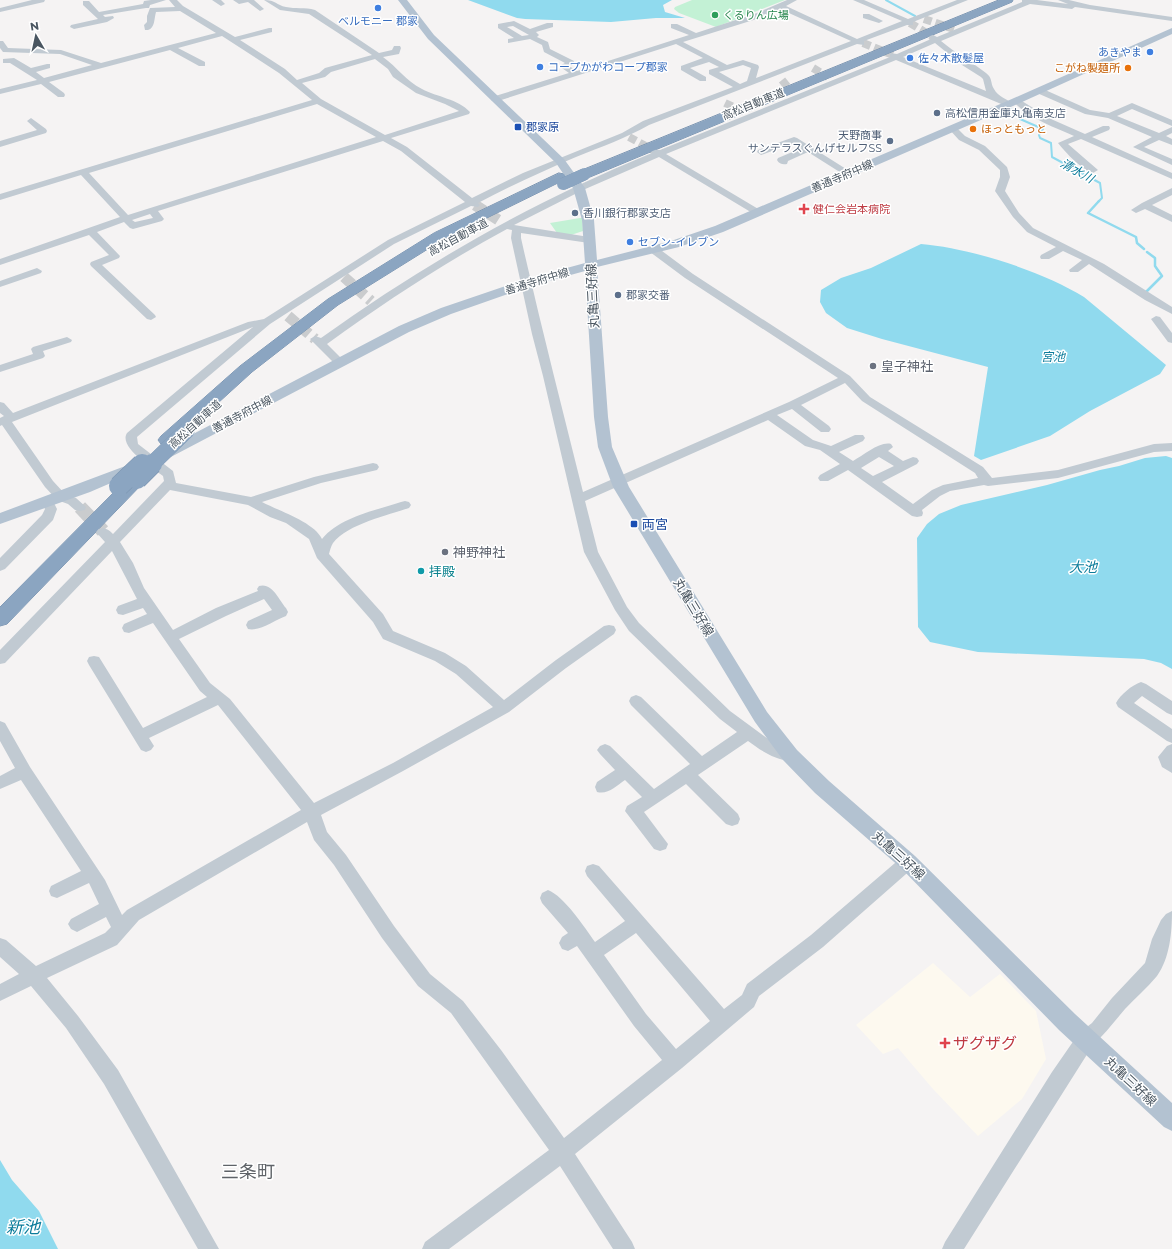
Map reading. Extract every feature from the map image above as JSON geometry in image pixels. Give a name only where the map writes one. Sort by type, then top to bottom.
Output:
[{"type":"highway","name":"高松自動車道","points":[[582,176],[744,99],[991,0]]},
{"type":"highway","name":"高松自動車道","points":[[0,607],[164,442],[246,369],[333,302],[384,269],[439,236],[561,174],[582,176],[1008,0]]},
{"type":"highway","name":"高松自動車道","points":[[0,618],[187,430],[254,372],[340,307],[388,275],[494,218],[561,174]]},
{"type":"main road","name":"丸亀三好線","points":[[402,0],[431,37],[495,99],[561,174],[582,176],[588,220],[602,433],[605,447],[618,480],[761,717],[790,755],[822,787],[908,862],[1086,1039],[1172,1119]]},
{"type":"main road","name":"善通寺府中線","points":[[0,519],[55,500],[152,460],[404,329],[446,311],[527,283],[590,265],[654,250],[706,234],[1013,103],[1172,31]]},
{"type":"street","points":[[0,10],[41,0]]},
{"type":"street","points":[[122,0],[131,10]]},
{"type":"street","points":[[74,27],[102,16],[146,6],[147,3],[162,0]]},
{"type":"street","points":[[173,0],[183,9],[221,34],[233,40],[298,82],[318,101],[404,149],[473,203]]},
{"type":"street","points":[[237,0],[239,2],[249,0],[260,8]]},
{"type":"street","points":[[84,172],[133,226],[159,219],[152,210],[466,112],[448,102],[419,91],[398,77],[392,67],[377,55],[312,12],[303,9],[290,10],[280,8],[268,0]]},
{"type":"street","points":[[495,99],[760,15],[793,0]]},
{"type":"street","points":[[857,0],[909,22]]},
{"type":"street","points":[[0,659],[170,482],[169,474],[133,446],[131,436],[266,322],[285,314],[391,242],[473,203],[526,175],[561,174],[602,142],[627,136],[646,123],[752,82],[779,76],[804,62],[922,18],[964,0]]},
{"type":"street","points":[[339,362],[318,341],[373,302],[582,176],[657,152],[754,116],[794,95],[836,82],[935,38],[1028,0],[1172,19]]},
{"type":"street","points":[[1062,0],[1083,7]]},
{"type":"street","points":[[86,3],[102,16]]},
{"type":"street","points":[[780,6],[860,42]]},
{"type":"street","points":[[148,28],[148,25],[151,23],[152,10],[183,9]]},
{"type":"street","points":[[879,21],[868,16],[885,11]]},
{"type":"street","points":[[83,15],[102,16]]},
{"type":"street","points":[[522,39],[500,26],[514,23],[545,44],[547,50],[571,63],[563,66],[576,73]]},
{"type":"street","points":[[512,49],[550,25]]},
{"type":"street","points":[[674,26],[695,35]]},
{"type":"street","points":[[233,40],[263,30]]},
{"type":"street","points":[[0,92],[221,34]]},
{"type":"street","points":[[511,41],[533,36]]},
{"type":"street","points":[[935,38],[940,44],[965,63],[984,75],[987,78],[990,91],[1013,103]]},
{"type":"street","points":[[676,41],[725,68]]},
{"type":"street","points":[[0,43],[6,50],[61,52],[103,66]]},
{"type":"street","points":[[171,46],[187,58],[202,64]]},
{"type":"street","points":[[298,82],[322,75],[328,70],[377,55],[396,52],[396,48]]},
{"type":"street","points":[[895,56],[916,66],[1027,109],[1048,121],[1172,176]]},
{"type":"street","points":[[703,79],[684,68],[709,59]]},
{"type":"street","points":[[6,62],[11,60],[30,71],[61,95]]},
{"type":"street","points":[[740,87],[712,72],[743,62],[755,67],[752,82]]},
{"type":"street","points":[[804,62],[813,68]]},
{"type":"street","points":[[30,71],[47,66]]},
{"type":"street","points":[[828,77],[836,82]]},
{"type":"street","points":[[1040,91],[1088,112],[1110,116],[1172,142]]},
{"type":"street","points":[[714,97],[725,102]]},
{"type":"street","points":[[4,198],[84,172],[318,101]]},
{"type":"street","points":[[1110,116],[1132,106],[1172,123]]},
{"type":"street","points":[[742,111],[754,116]]},
{"type":"street","points":[[0,144],[43,131],[31,121]]},
{"type":"street","points":[[953,128],[962,138],[982,148],[1004,169],[1005,178],[1000,191],[1025,226],[1041,237],[1115,274],[1149,298],[1172,311]]},
{"type":"street","points":[[1093,170],[1062,144],[1106,128]]},
{"type":"street","points":[[1172,130],[1137,146],[1172,162]]},
{"type":"street","points":[[761,152],[794,140],[816,151],[849,174]]},
{"type":"street","points":[[784,162],[781,160],[816,151]]},
{"type":"street","points":[[657,152],[714,188],[757,212]]},
{"type":"street","points":[[1170,221],[1140,207],[1172,191]]},
{"type":"street","points":[[0,262],[90,230],[126,219]]},
{"type":"street","points":[[503,223],[517,229],[589,240]]},
{"type":"street","points":[[517,229],[516,238],[537,334],[549,376],[591,552],[622,610],[634,627],[675,668],[726,715],[770,749],[790,755]]},
{"type":"street","points":[[90,230],[115,256],[95,264],[151,317]]},
{"type":"street","points":[[1045,257],[1063,248]]},
{"type":"street","points":[[654,250],[689,276],[846,378],[866,399],[979,470],[987,480]]},
{"type":"street","points":[[1074,270],[1089,260]]},
{"type":"street","points":[[0,284],[37,271]]},
{"type":"street","points":[[1156,320],[1172,340]]},
{"type":"street","points":[[6,420],[252,324],[266,322]]},
{"type":"street","points":[[0,369],[39,356],[37,349],[67,340]]},
{"type":"street","points":[[578,499],[618,480],[769,415],[846,378]]},
{"type":"street","points":[[793,404],[825,429]]},
{"type":"street","points":[[0,406],[6,420],[49,484],[55,500],[48,517],[0,566]]},
{"type":"street","points":[[769,415],[809,443],[824,447],[915,511],[936,493],[947,488],[987,480],[988,482],[1058,474],[1154,448],[1172,447]]},
{"type":"street","points":[[830,452],[859,438]]},
{"type":"street","points":[[824,478],[883,449],[908,464],[874,481]]},
{"type":"street","points":[[251,501],[318,480],[374,467]]},
{"type":"street","points":[[168,485],[251,501],[275,514],[291,520],[314,536],[322,555],[378,618],[388,635],[440,657],[461,670],[504,708]]},
{"type":"street","points":[[55,500],[72,501],[80,507]]},
{"type":"street","points":[[322,555],[327,542],[337,532],[349,525],[405,505]]},
{"type":"street","points":[[103,532],[113,542],[126,563],[138,590],[205,687],[219,698],[234,714],[312,812],[320,835],[340,860],[388,932],[424,980],[457,1007],[494,1056],[562,1152],[626,1249]]},
{"type":"street","points":[[170,637],[265,591],[281,612],[253,625]]},
{"type":"street","points":[[123,610],[146,601]]},
{"type":"street","points":[[129,628],[156,616]]},
{"type":"street","points":[[0,993],[111,939],[133,915],[209,870],[312,812],[398,768],[504,708],[555,668],[609,630]]},
{"type":"street","points":[[94,661],[143,741],[173,719],[219,698]]},
{"type":"street","points":[[1172,709],[1141,688],[1123,703],[1172,737]]},
{"type":"street","points":[[636,701],[664,723],[701,765]]},
{"type":"street","points":[[0,727],[24,771],[91,874],[120,930]]},
{"type":"street","points":[[660,844],[633,811],[748,733]]},
{"type":"street","points":[[605,750],[654,798]]},
{"type":"street","points":[[1172,750],[1166,757],[1167,763],[1172,767]]},
{"type":"street","points":[[0,783],[24,771]]},
{"type":"street","points":[[603,787],[626,771]]},
{"type":"street","points":[[687,775],[732,819]]},
{"type":"street","points":[[432,1249],[562,1152],[675,1062],[748,1001],[753,990],[817,942],[908,862]]},
{"type":"street","points":[[593,871],[723,1022]]},
{"type":"street","points":[[57,892],[91,874]]},
{"type":"street","points":[[548,898],[571,923],[574,939],[593,953],[640,1020],[675,1062]]},
{"type":"street","points":[[77,924],[109,907]]},
{"type":"street","points":[[952,1249],[1059,1079],[1086,1039],[1098,1029],[1118,1004],[1151,969],[1164,932],[1172,919]]},
{"type":"street","points":[[593,953],[637,923]]},
{"type":"street","points":[[0,946],[34,976],[72,1022],[111,1077],[209,1249]]},
{"type":"shaded area","points":[[933,963],[970,997],[1000,974],[1036,1011],[1046,1059],[1022,1099],[978,1136],[933,1089],[898,1048],[883,1054],[856,1025]]},
{"type":"green space","name":"くるりん広場","points":[[692,0],[785,0],[716,27],[679,13],[674,9],[675,7]]},
{"type":"green space","points":[[582,218],[583,231],[571,235],[557,233],[550,223]]},
{"type":"water","points":[[468,0],[672,0],[663,5],[665,12],[685,18],[656,18],[611,22],[525,19],[517,18]]},
{"type":"water","name":"宮池","points":[[921,244],[961,250],[1005,262],[1048,278],[1067,287],[1084,297],[1166,365],[1160,374],[1090,411],[1050,436],[981,460],[974,456],[988,367],[882,339],[847,328],[826,313],[820,302],[821,290],[841,278],[871,268]]},
{"type":"water","name":"大池","points":[[1166,456],[1172,458],[1172,669],[1161,663],[1144,659],[978,652],[930,642],[918,627],[917,538],[927,524],[939,514],[961,505],[1047,485],[1145,458]]},
{"type":"water","name":"新池","points":[[0,1160],[12,1180],[39,1211],[58,1249],[0,1249]]},
{"type":"waterway","name":"清水川","points":[[886,0],[915,16]]},
{"type":"waterway","name":"清水川","points":[[1010,108],[1020,119],[1043,129],[1039,135],[1040,138],[1051,143],[1052,157],[1100,183],[1102,198],[1099,201]]},
{"type":"waterway","name":"清水川","points":[[1099,201],[1088,213],[1136,237],[1137,243],[1144,249]]},
{"type":"waterway","name":"清水川","points":[[1145,293],[1162,276],[1155,266],[1155,258],[1147,252]]},
{"type":"tunnel","points":[[924,19],[954,29]]},
{"type":"tunnel","points":[[910,23],[933,37]]},
{"type":"tunnel","points":[[863,43],[893,55]]},
{"type":"tunnel","points":[[813,68],[828,77]]},
{"type":"tunnel","points":[[782,80],[791,91]]},
{"type":"tunnel","points":[[725,103],[742,111]]},
{"type":"tunnel","points":[[629,137],[655,151]]},
{"type":"tunnel","points":[[475,205],[500,221]]},
{"type":"tunnel","points":[[344,277],[371,301]]},
{"type":"tunnel","points":[[288,316],[315,339]]},
{"type":"tunnel","points":[[80,507],[103,531]]},
{"type":"place","name":"ベルモニー 郡家","points":[[378,8]]},
{"type":"place","name":"くるりん広場","points":[[715,15]]},
{"type":"place","name":"あきやま","points":[[1150,52]]},
{"type":"place","name":"佐々木散髪屋","points":[[910,58]]},
{"type":"place","name":"コープかがわコープ郡家","points":[[540,67]]},
{"type":"place","name":"こがね製麺所","points":[[1128,68]]},
{"type":"place","name":"高松信用金庫丸亀南支店","points":[[937,113]]},
{"type":"place","name":"郡家原","points":[[518,127]]},
{"type":"place","name":"ほっともっと","points":[[973,129]]},
{"type":"place","name":"天野商事 サンテラスぐんげセルフSS","points":[[890,141]]},
{"type":"place","name":"健仁会岩本病院","points":[[804,209]]},
{"type":"place","name":"香川銀行郡家支店","points":[[575,213]]},
{"type":"place","name":"セブン-イレブン","points":[[630,242]]},
{"type":"place","name":"郡家交番","points":[[618,295]]},
{"type":"place","name":"皇子神社","points":[[873,366]]},
{"type":"place","name":"両宮","points":[[634,524]]},
{"type":"place","name":"神野神社","points":[[445,552]]},
{"type":"place","name":"拝殿","points":[[421,571]]},
{"type":"place","name":"ザグザグ","points":[[945,1043]]},
{"type":"district","name":"三条町","points":[[248,1172]]}]
